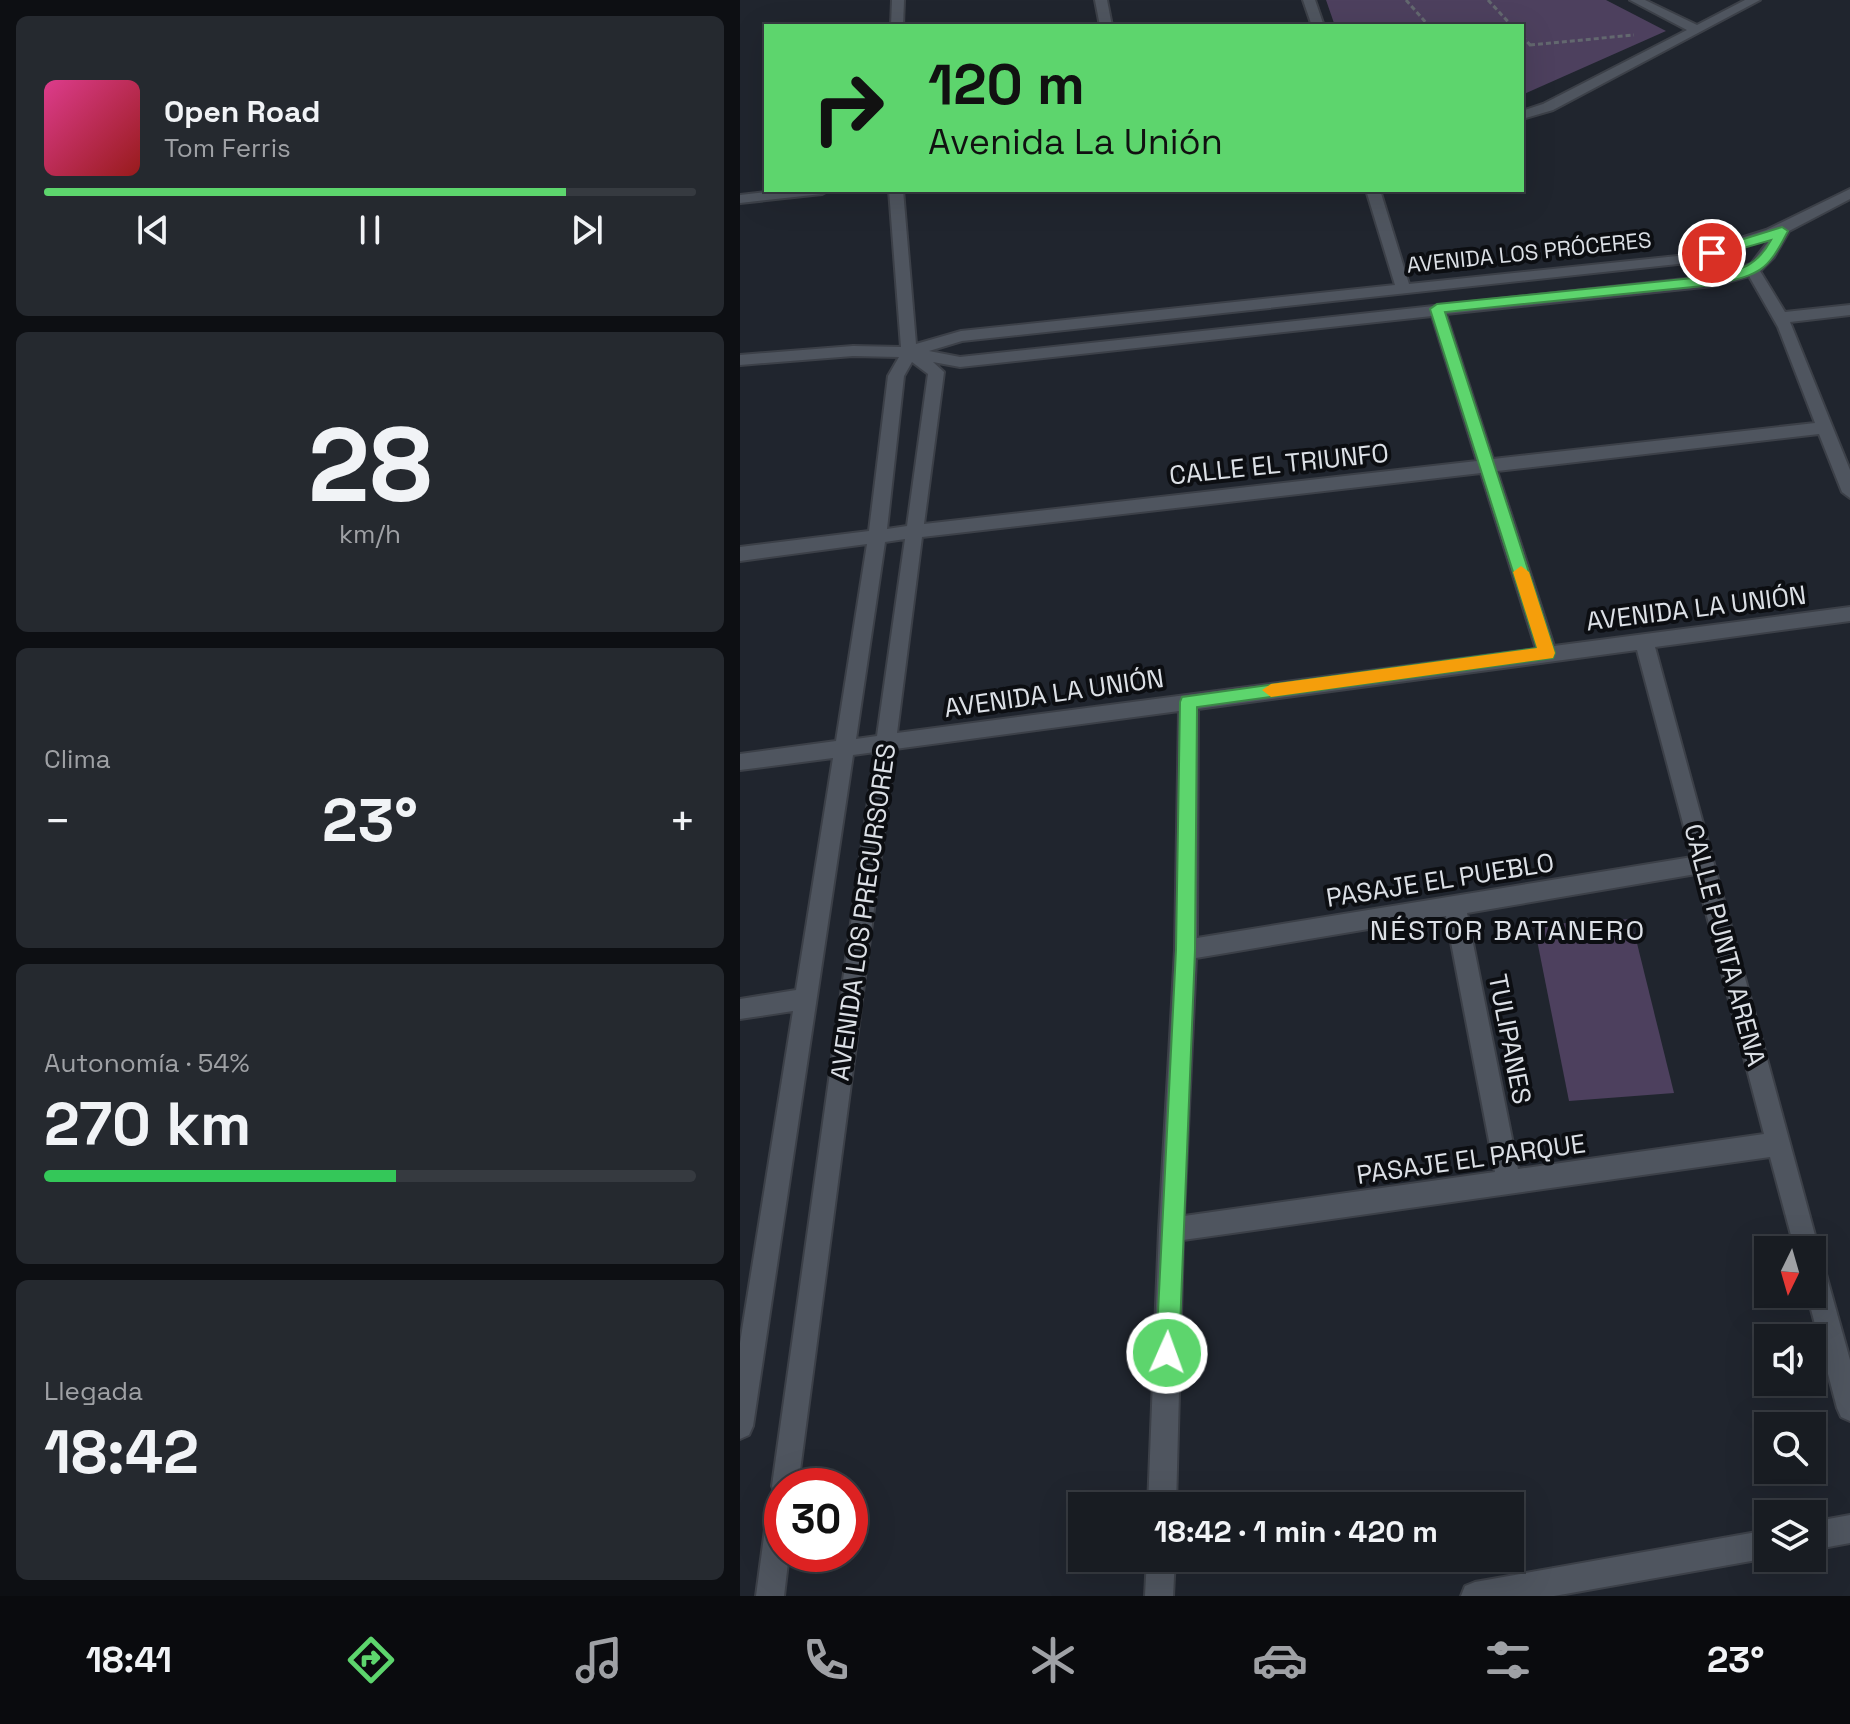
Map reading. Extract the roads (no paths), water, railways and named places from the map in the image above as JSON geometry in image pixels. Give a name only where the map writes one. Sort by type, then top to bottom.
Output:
[{"type":"street","points":[[897,24],[898,0]]},
{"type":"street","points":[[1101,0],[1106,24]]},
{"type":"street","points":[[1309,0],[1317,24]]},
{"type":"street","points":[[1636,0],[1695,29]]},
{"type":"street","points":[[1524,114],[1548,107],[1754,0]]},
{"type":"street","points":[[740,199],[804,192]]},
{"type":"street","name":"AVENIDA LOS PRECURSORES","points":[[740,1426],[748,1318],[806,999],[877,537],[896,376],[909,352],[896,192]]},
{"type":"street","points":[[1374,192],[1403,287]]},
{"type":"street","name":"AVENIDA LOS PRÓCERES","points":[[909,352],[961,336],[1687,259],[1737,248],[1782,231],[1850,193]]},
{"type":"street","points":[[1782,231],[1770,254],[1753,271],[1786,327],[1850,492]]},
{"type":"street","name":"AVENIDA LOS PRÓCERES","points":[[740,360],[853,351],[909,352],[960,362],[1713,281],[1753,271]]},
{"type":"street","points":[[1437,309],[1547,653]]},
{"type":"street","points":[[1779,318],[1850,310]]},
{"type":"street","name":"AVENIDA LOS PRECURSORES","points":[[787,1468],[936,372],[909,352]]},
{"type":"street","name":"CALLE EL TRIUNFO","points":[[740,554],[1824,428]]},
{"type":"street","name":"AVENIDA LA UNIÓN","points":[[740,762],[1850,614]]},
{"type":"street","name":"CALLE PUNTA ARENA","points":[[1644,640],[1803,1236]]},
{"type":"street","points":[[1162,1492],[1171,1230],[1186,950],[1189,702]]},
{"type":"street","name":"PASAJE EL PUEBLO","points":[[1186,950],[1704,864]]},
{"type":"street","name":"TULIPANES","points":[[1455,906],[1509,1182]]},
{"type":"street","points":[[740,1009],[806,999]]},
{"type":"street","name":"PASAJE EL PARQUE","points":[[1171,1230],[1779,1144]]},
{"type":"street","points":[[1823,1308],[1850,1408]]},
{"type":"street","points":[[1826,1533],[1850,1529]]},
{"type":"street","points":[[1489,1595],[1754,1547]]},
{"type":"street","points":[[770,1596],[773,1572]]},
{"type":"street","points":[[1159,1596],[1160,1572]]},
{"type":"district","name":"NÉSTOR BATANERO","points":[[1508,930]]}]
